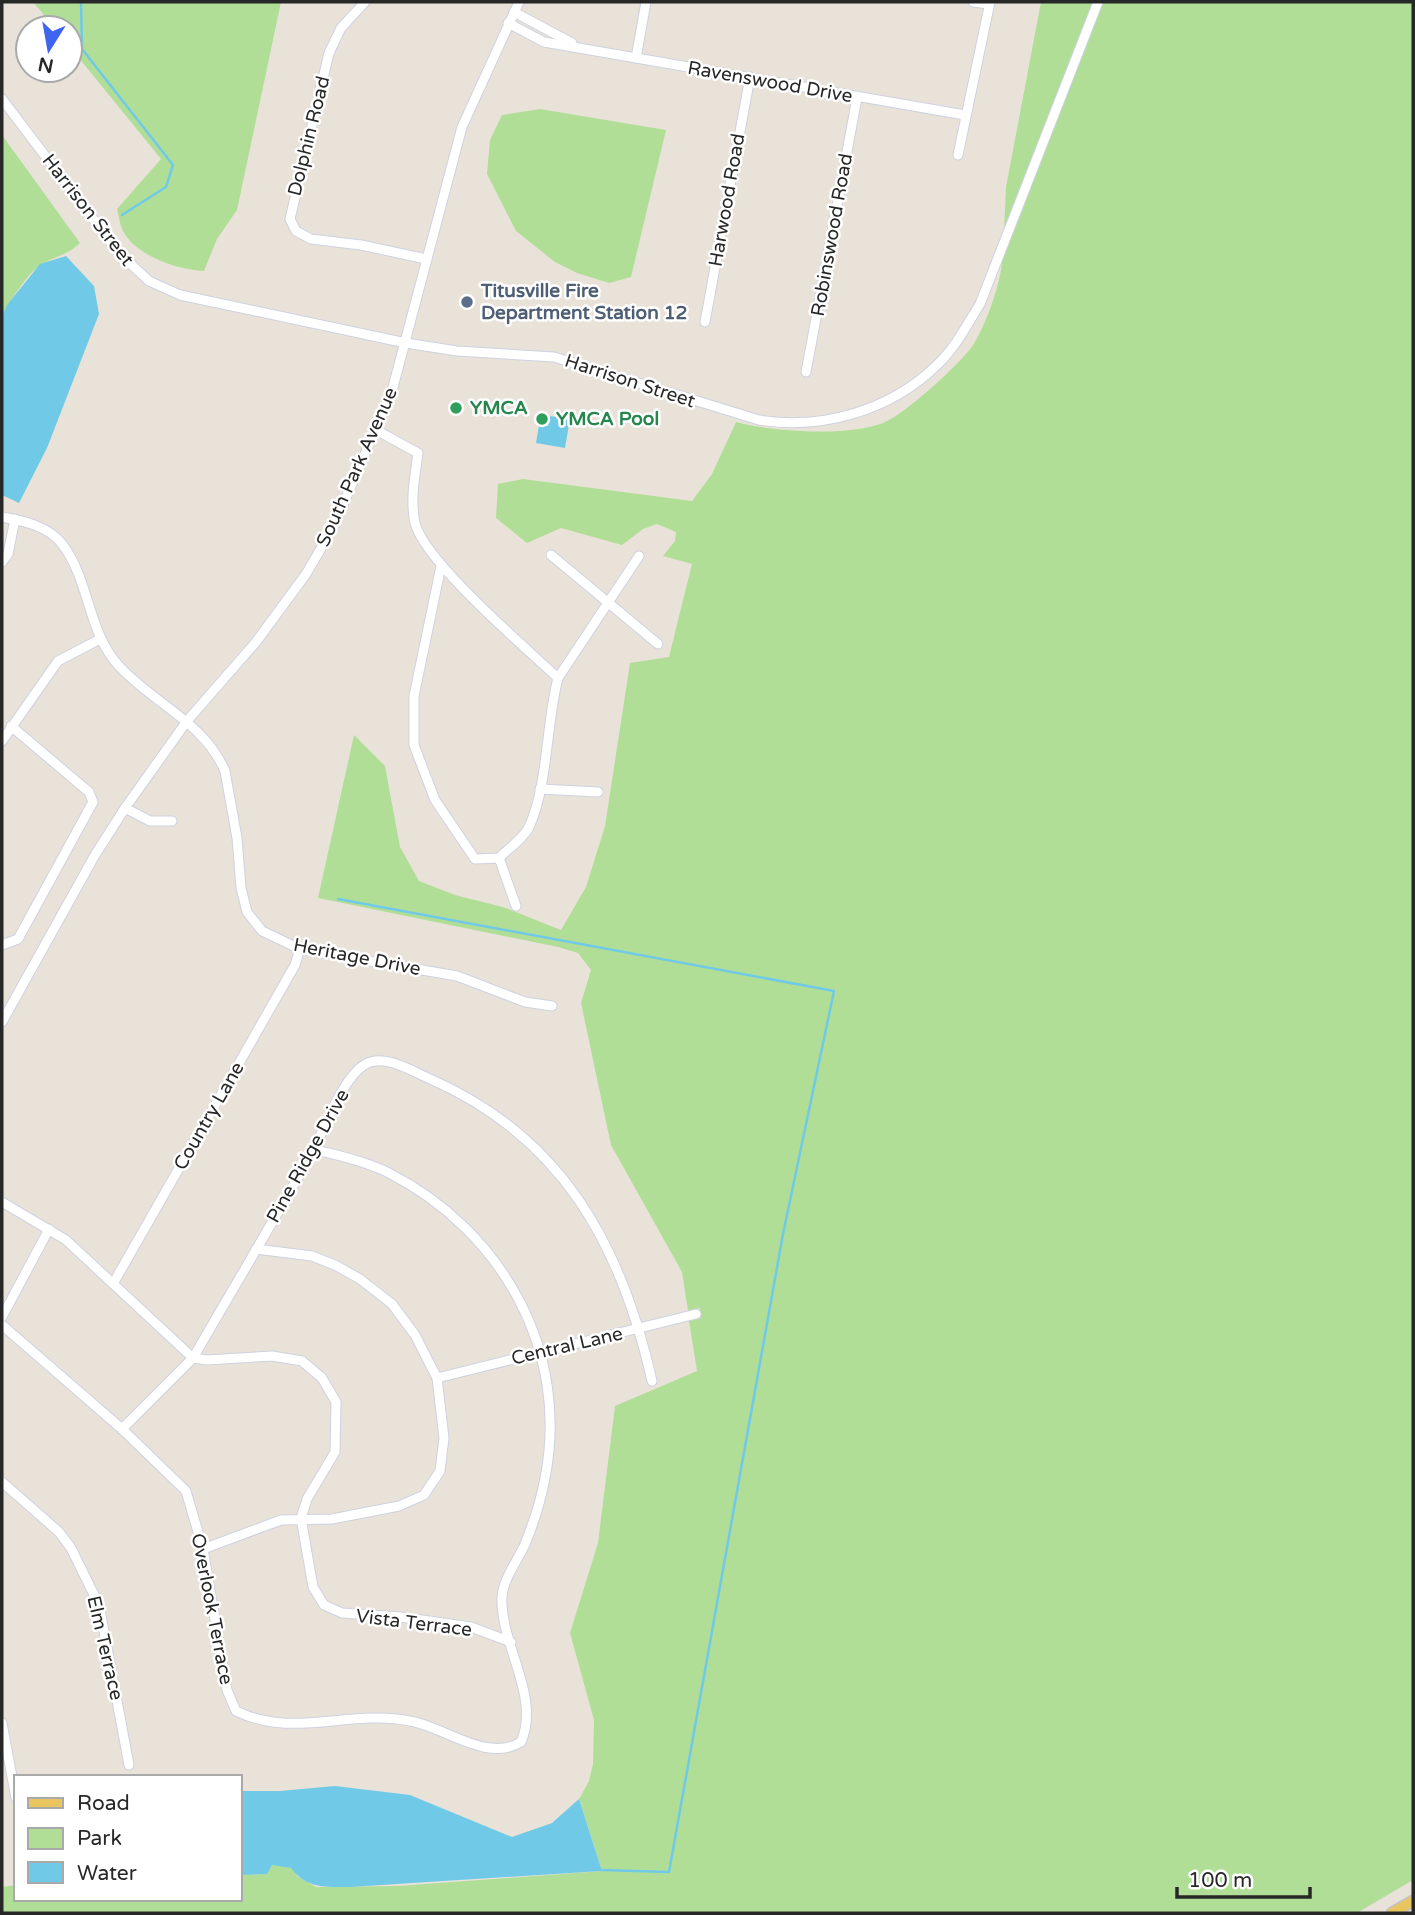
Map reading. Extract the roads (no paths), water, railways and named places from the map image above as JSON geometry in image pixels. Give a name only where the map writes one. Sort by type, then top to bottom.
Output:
[{"type":"main road","points":[[1392,1913],[1413,1901]]},
{"type":"street","name":"Dolphin Road","points":[[365,2],[341,28],[329,53],[290,219],[296,231],[311,239],[361,245],[426,259]]},
{"type":"street","name":"South Park Avenue","points":[[2,1022],[95,855],[125,808],[187,722],[256,642],[306,574],[333,528],[376,430],[406,343],[462,127],[519,2]]},
{"type":"street","points":[[636,58],[646,2]]},
{"type":"street","points":[[958,155],[989,3],[973,2]]},
{"type":"street","name":"Harrison Street","points":[[2,99],[118,252],[149,281],[180,295],[406,343],[457,351],[554,357],[726,412],[786,424],[849,416],[890,399],[916,383],[938,364],[960,337],[980,304],[1098,2]]},
{"type":"street","name":"Ravenswood Drive","points":[[514,12],[576,46]]},
{"type":"street","name":"Ravenswood Drive","points":[[508,23],[544,42],[965,115]]},
{"type":"street","name":"Harwood Road","points":[[705,322],[750,77]]},
{"type":"street","name":"Robinswood Road","points":[[806,372],[857,97]]},
{"type":"street","points":[[376,430],[418,453],[414,487],[415,524],[441,566],[558,678]]},
{"type":"street","name":"Heritage Drive","points":[[2,517],[38,525],[63,544],[80,578],[100,639],[120,666],[187,722],[216,751],[225,771],[247,912],[262,931],[300,949],[457,976],[526,1002],[552,1006]]},
{"type":"street","points":[[2,562],[8,554],[15,519]]},
{"type":"street","points":[[551,555],[658,644]]},
{"type":"street","points":[[441,566],[414,696],[414,745],[435,800],[475,859],[499,858],[529,829],[540,789],[549,712],[558,678],[607,600],[639,556]]},
{"type":"street","points":[[2,741],[58,661],[100,639]]},
{"type":"street","points":[[2,945],[18,939],[93,802],[89,792],[11,726]]},
{"type":"street","points":[[540,789],[598,792]]},
{"type":"street","points":[[125,808],[150,821],[172,821]]},
{"type":"street","points":[[499,858],[516,906]]},
{"type":"street","name":"Country Lane","points":[[114,1282],[295,965],[300,949]]},
{"type":"street","name":"Pine Ridge Drive","points":[[122,1429],[193,1357],[313,1149],[352,1075],[365,1064],[383,1061],[444,1085],[501,1119],[555,1169],[581,1202],[610,1250],[640,1329],[652,1381]]},
{"type":"street","name":"Overlook Terrace","points":[[2,1325],[122,1429],[186,1491],[203,1549],[227,1690],[236,1711],[254,1720],[302,1725],[349,1717],[409,1720],[494,1751],[509,1750],[521,1742],[527,1718],[502,1596],[541,1500],[551,1437],[549,1396],[540,1351],[525,1312],[512,1288],[498,1264],[473,1233],[446,1210],[390,1174],[356,1159],[313,1149]]},
{"type":"street","points":[[2,1202],[48,1229],[114,1282],[193,1357],[207,1360],[272,1356],[302,1361],[322,1378],[336,1402],[335,1452],[307,1499],[301,1518]]},
{"type":"street","points":[[2,1317],[48,1229]]},
{"type":"street","points":[[203,1549],[281,1520],[332,1519],[399,1506],[424,1494],[440,1471],[444,1438],[437,1378],[415,1335],[392,1304],[360,1279],[312,1256],[256,1250]]},
{"type":"street","name":"Central Lane","points":[[437,1378],[696,1314]]},
{"type":"street","name":"Elm Terrace","points":[[2,1482],[59,1532],[91,1585],[99,1605],[129,1765]]},
{"type":"street","points":[[2,1499],[10,1490]]},
{"type":"street","name":"Vista Terrace","points":[[301,1518],[313,1587],[324,1605],[342,1613],[401,1617],[471,1628],[511,1643]]},
{"type":"street","points":[[2,1723],[14,1787]]},
{"type":"water","points":[[66,256],[94,286],[99,314],[47,448],[19,503],[2,495],[2,316],[7,305],[40,264]]},
{"type":"water","points":[[550,416],[570,419],[565,448],[536,443],[539,425],[548,426]]},
{"type":"water","points":[[335,1786],[410,1795],[512,1837],[552,1823],[579,1799],[602,1871],[350,1887],[310,1883],[291,1868],[272,1865],[267,1874],[242,1875],[242,1791]]},
{"type":"waterway","points":[[81,2],[82,49],[173,165],[166,187],[122,215]]},
{"type":"waterway","points":[[338,899],[834,991],[783,1234],[669,1872],[601,1870]]},
{"type":"place","name":"Titusville Fire Department Station 12","points":[[467,302]]},
{"type":"place","name":"YMCA","points":[[456,408]]},
{"type":"place","name":"YMCA Pool","points":[[542,419]]}]
